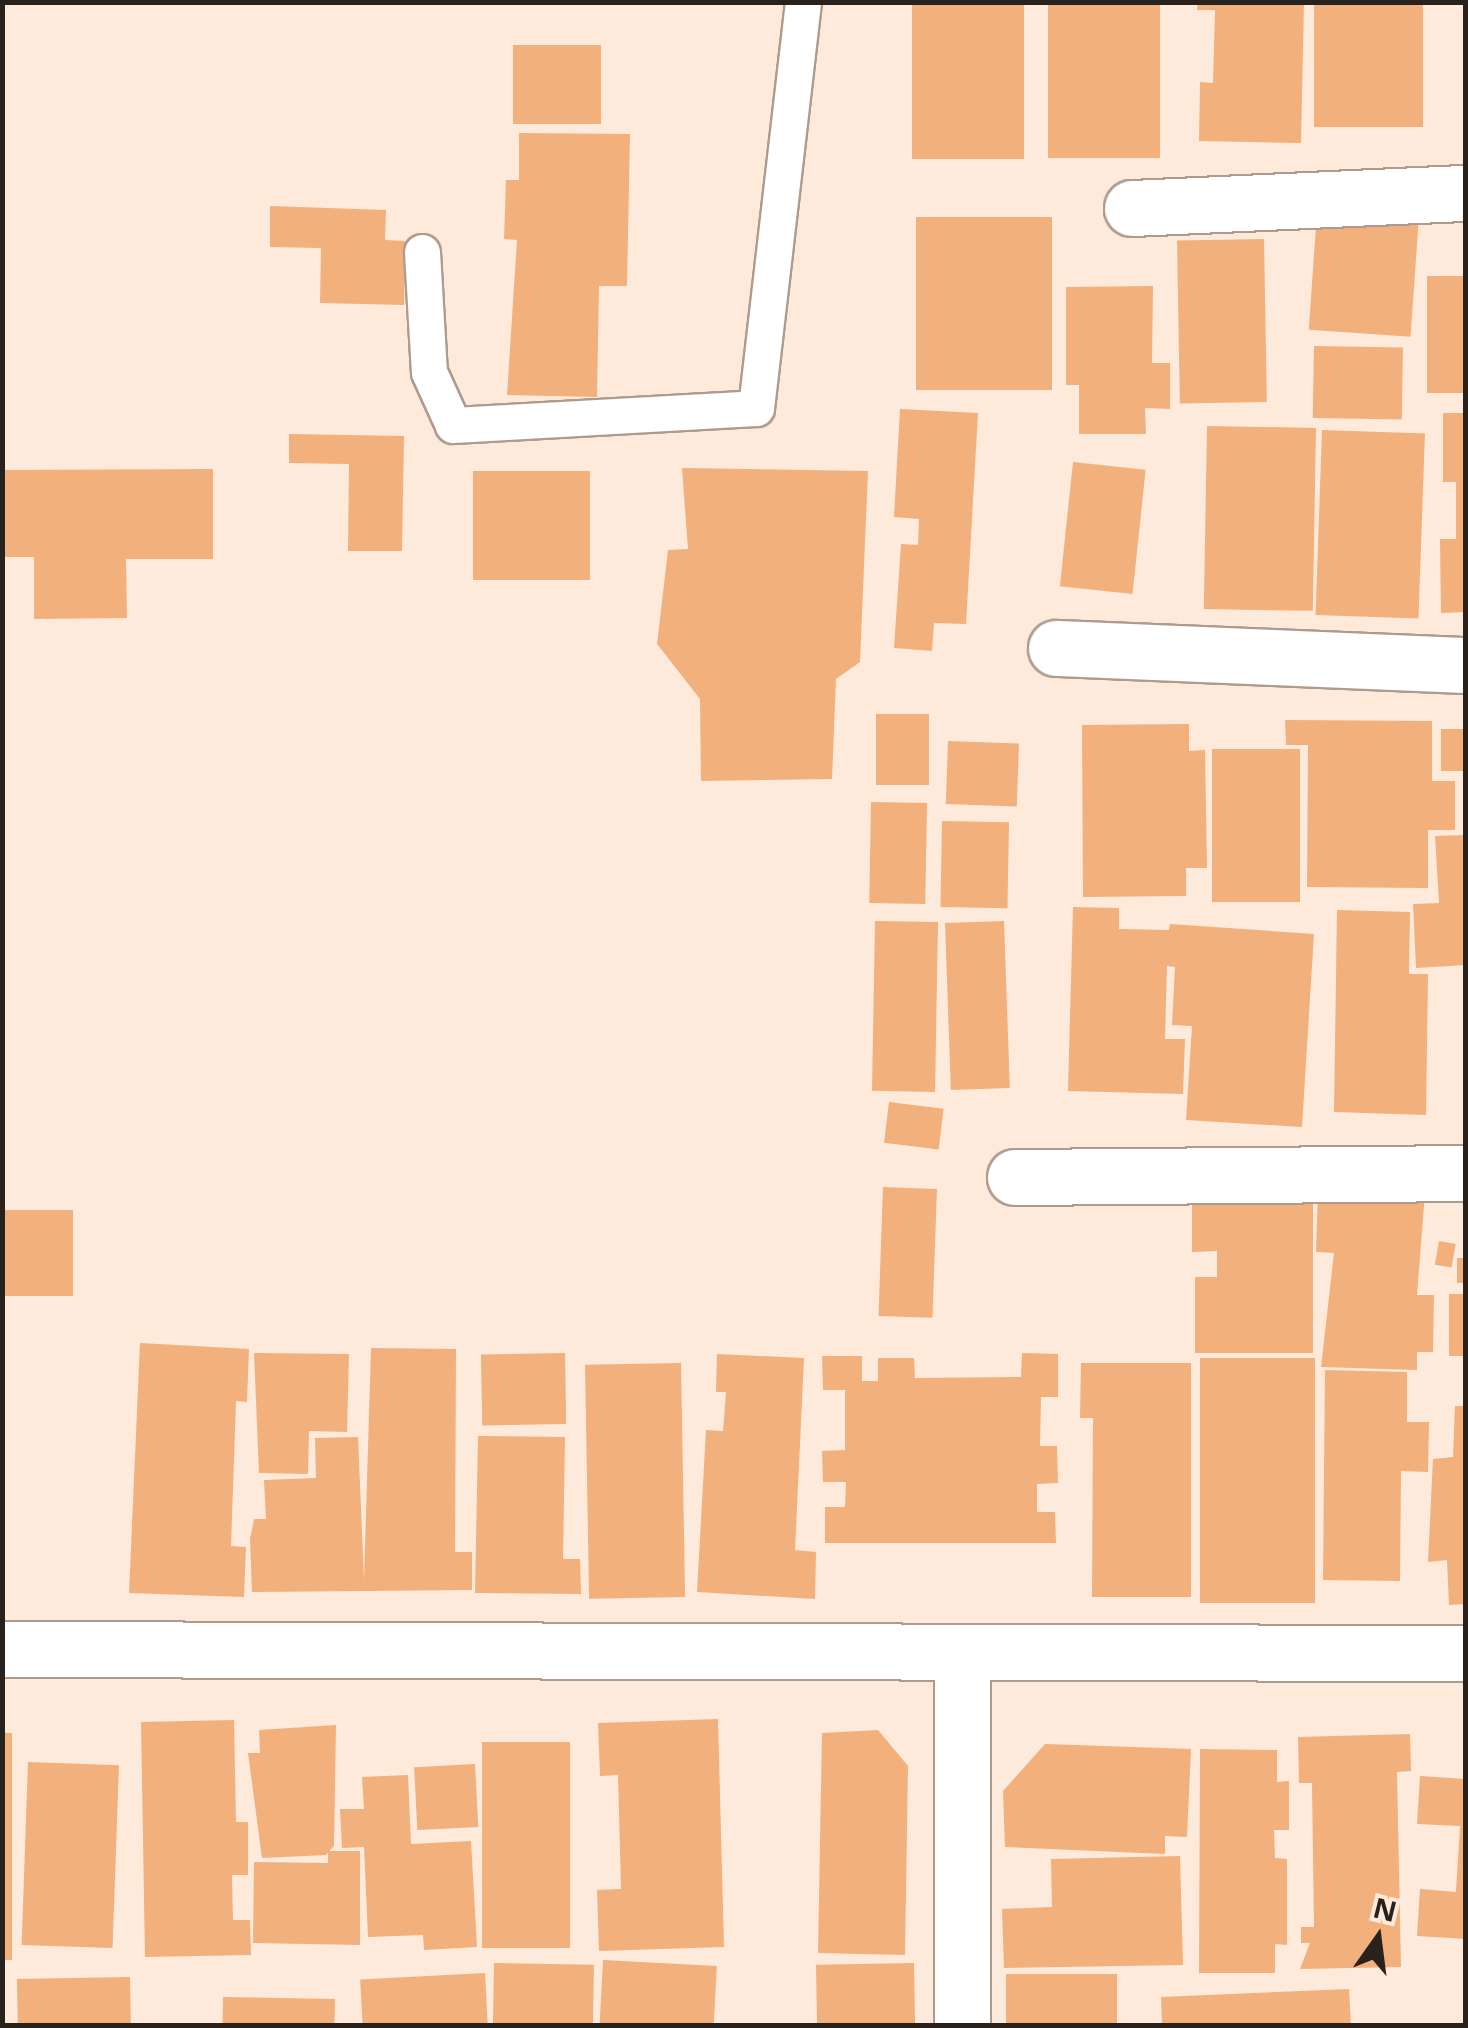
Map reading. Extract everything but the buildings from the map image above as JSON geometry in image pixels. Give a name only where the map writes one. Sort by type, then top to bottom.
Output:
[{"type":"street","points":[[1132,208],[1466,193]]},
{"type":"street","points":[[1056,648],[1466,665]]},
{"type":"street","points":[[1015,1177],[1466,1173]]},
{"type":"street","points":[[2,1649],[1466,1653]]},
{"type":"street","points":[[962,1652],[962,2026]]},
{"type":"lane","points":[[422,252],[429,372],[453,426],[756,408],[803,2]]}]
